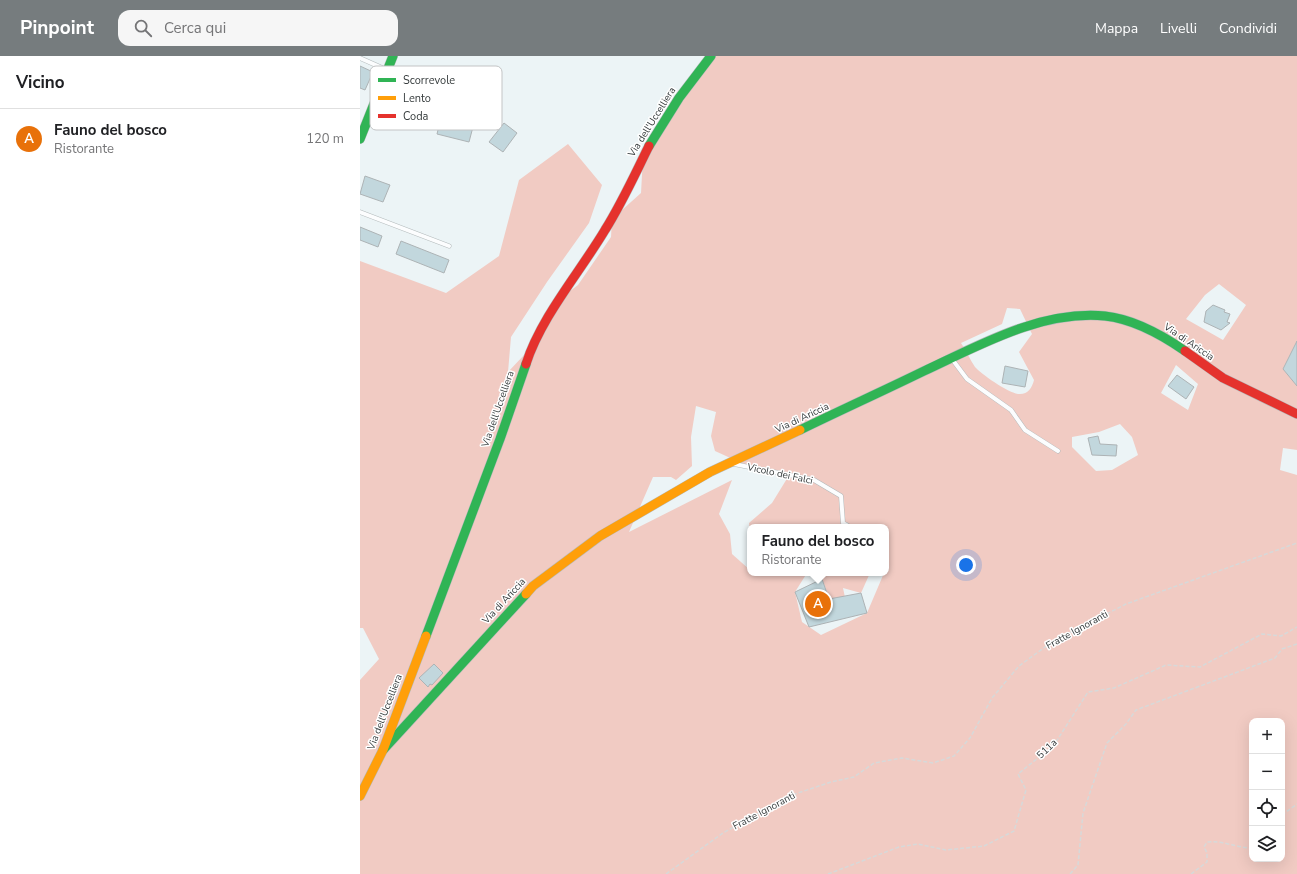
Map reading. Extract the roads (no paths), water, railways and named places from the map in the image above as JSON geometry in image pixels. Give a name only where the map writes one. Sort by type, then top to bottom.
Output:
[{"type":"street","points":[[389,66],[393,56]]},
{"type":"street","name":"Via dell'Uccelliera","points":[[360,796],[383,750],[500,439],[531,348],[606,229],[651,142],[679,98],[711,56]]},
{"type":"street","points":[[360,139],[370,113]]},
{"type":"street","name":"Via di Ariccia","points":[[383,750],[533,586],[600,536],[710,472],[1002,336],[1046,320],[1079,316],[1112,317],[1131,322],[1157,333],[1223,378],[1297,414]]},
{"type":"lane","points":[[360,58],[378,66]]},
{"type":"lane","points":[[360,212],[449,246]]},
{"type":"lane","points":[[952,359],[967,379],[1011,410],[1025,430],[1058,451]]},
{"type":"lane","name":"Vicolo dei Falci","points":[[730,463],[814,480],[841,496],[843,523],[845,524]]},
{"type":"place","name":"Fauno del bosco","points":[[818,604]]}]
